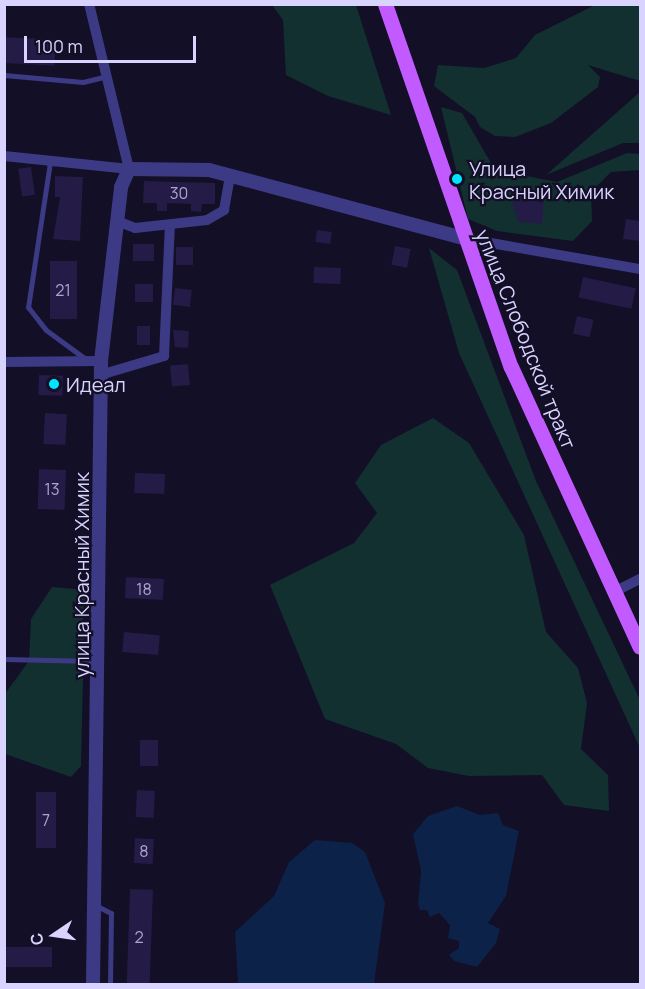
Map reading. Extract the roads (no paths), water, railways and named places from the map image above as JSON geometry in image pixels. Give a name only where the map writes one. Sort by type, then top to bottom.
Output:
[{"type":"main road","name":"улица Слободской тракт","points":[[385,4],[462,238],[511,367],[640,647]]},
{"type":"street","points":[[89,4],[129,169]]},
{"type":"street","points":[[4,156],[129,169],[230,175],[462,238],[640,269]]},
{"type":"street","name":"улица Красный Химик","points":[[93,984],[97,906],[101,661],[97,366],[117,221],[129,169]]},
{"type":"street","points":[[117,221],[135,228],[170,225],[218,215],[227,204],[230,175]]},
{"type":"street","points":[[4,362],[97,366],[156,362],[164,353],[170,225]]},
{"type":"street","points":[[614,592],[640,579]]},
{"type":"lane","points":[[4,75],[83,82],[106,76]]},
{"type":"lane","points":[[50,162],[28,307],[46,330],[97,366]]},
{"type":"lane","points":[[4,659],[101,661]]},
{"type":"lane","points":[[97,906],[111,913],[110,984]]},
{"type":"water","points":[[457,806],[480,815],[498,813],[503,825],[519,831],[506,896],[488,923],[500,929],[496,943],[477,967],[454,961],[449,955],[459,948],[459,941],[448,938],[450,925],[439,913],[430,917],[427,910],[420,910],[418,904],[421,871],[413,834],[428,816]]},
{"type":"water","points":[[315,840],[352,843],[365,852],[385,903],[374,984],[238,984],[235,932],[274,896],[289,862]]},
{"type":"place","name":"Улица Красный Химик","points":[[457,179]]},
{"type":"place","name":"Идеал","points":[[54,384]]}]
